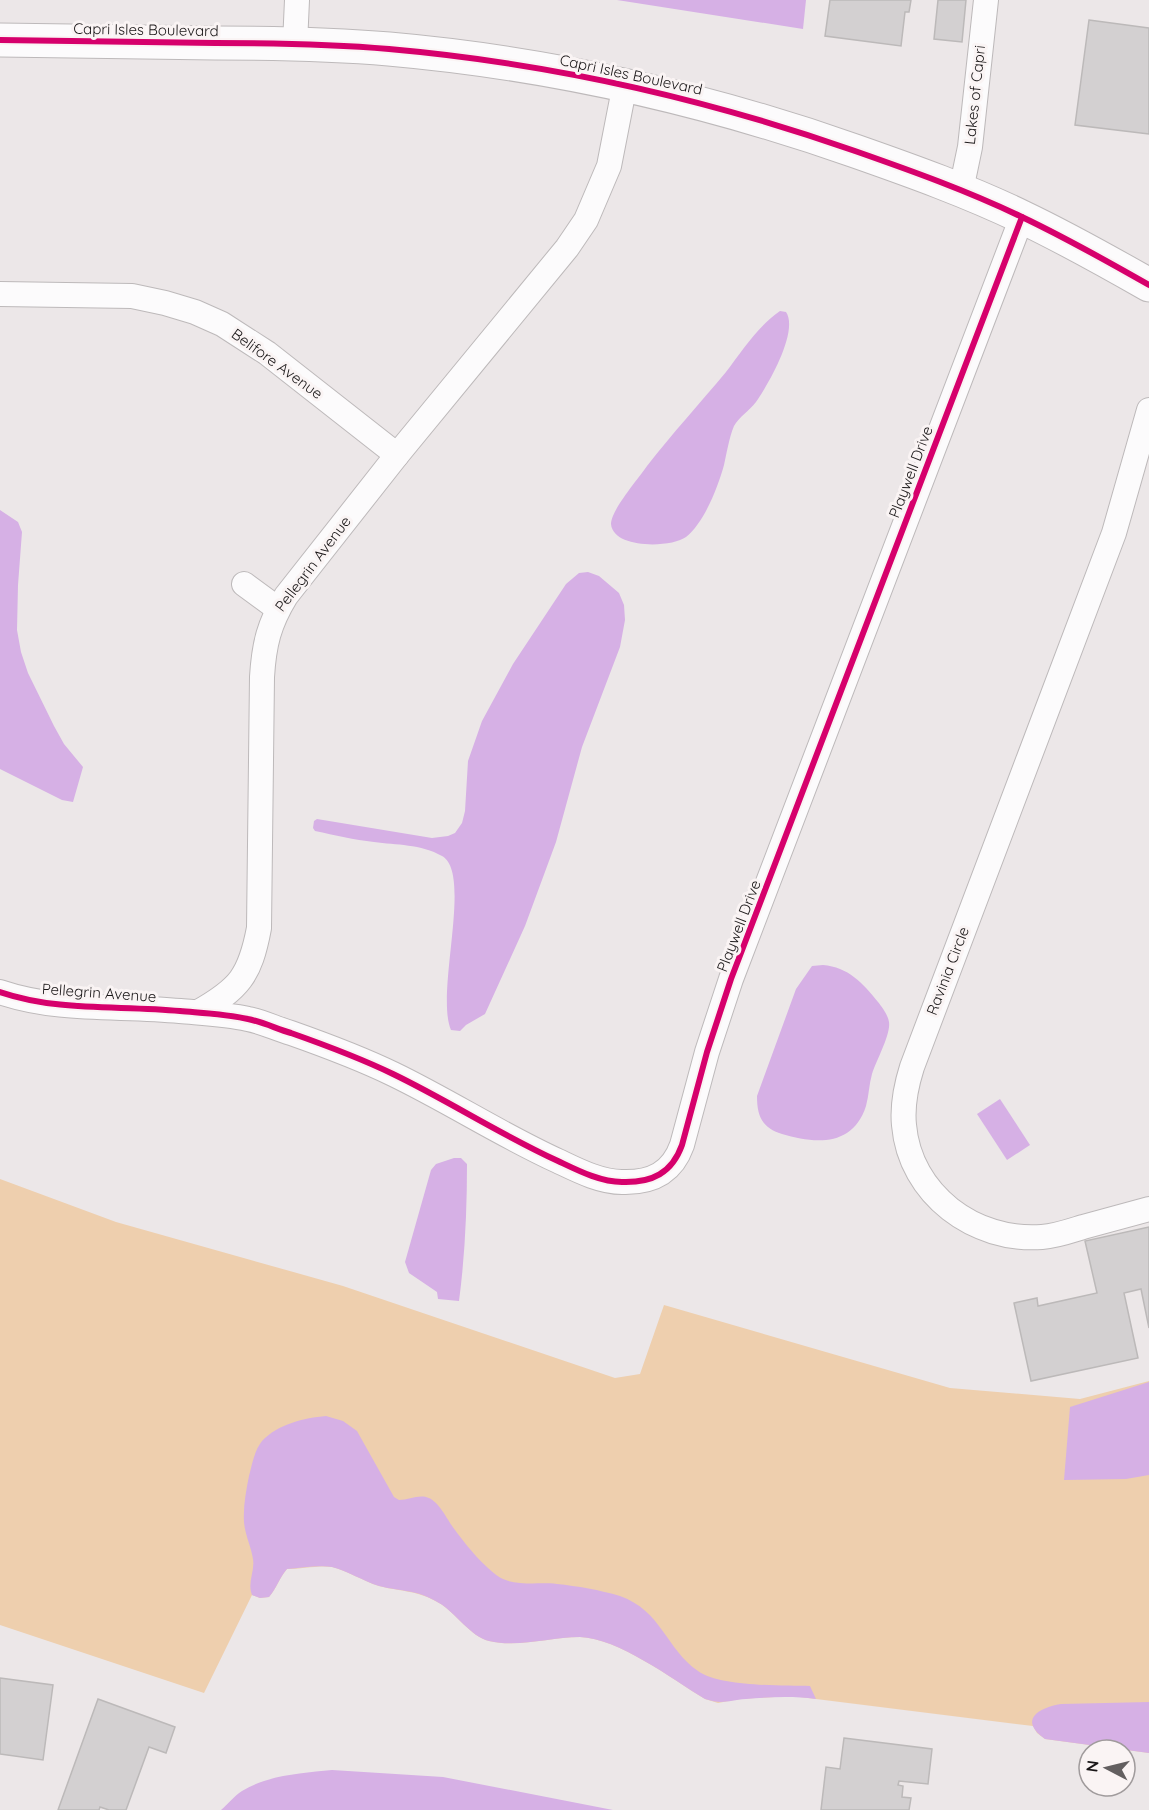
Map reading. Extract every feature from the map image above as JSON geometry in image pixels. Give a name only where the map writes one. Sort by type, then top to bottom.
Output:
[{"type":"street","points":[[295,44],[297,0]]},
{"type":"street","name":"Lakes of Capri","points":[[961,190],[970,147],[986,0]]},
{"type":"street","name":"Capri Isles Boulevard","points":[[0,40],[295,44],[388,49],[459,57],[625,84],[707,104],[824,140],[961,190],[1090,251],[1149,285]]},
{"type":"street","name":"Pellegrin Avenue","points":[[0,992],[39,1002],[69,1006],[198,1012],[224,998],[239,983],[250,962],[259,928],[264,653],[270,627],[278,609],[397,455],[567,248],[586,220],[609,166],[625,84]]},
{"type":"street","name":"Playwell Drive","points":[[198,1012],[249,1019],[351,1056],[393,1074],[528,1148],[598,1177],[620,1182],[639,1182],[656,1177],[669,1168],[682,1145],[707,1052],[731,979],[1022,217]]},
{"type":"street","name":"Belifore Avenue","points":[[0,294],[132,296],[195,312],[222,324],[267,353],[397,455]]},
{"type":"street","name":"Ravinia Circle","points":[[1149,410],[1114,533],[912,1066],[906,1086],[904,1125],[912,1158],[932,1191],[951,1211],[982,1228],[999,1234],[1044,1237],[1149,1209]]},
{"type":"street","name":"Ravinia Circle","points":[[1114,533],[1149,465]]},
{"type":"street","points":[[244,584],[278,609]]},
{"type":"shaded area","points":[[617,0],[806,0],[803,29]]},
{"type":"shaded area","points":[[780,311],[786,312],[789,321],[780,358],[756,402],[734,426],[718,484],[699,523],[693,531],[679,541],[644,544],[621,538],[614,532],[611,524],[626,494],[751,339]]},
{"type":"shaded area","points":[[0,510],[18,522],[22,532],[17,630],[21,652],[28,673],[54,726],[64,744],[83,767],[73,802],[62,800],[0,769]]},
{"type":"shaded area","points":[[588,572],[599,576],[619,593],[624,605],[625,620],[620,647],[582,747],[556,842],[525,926],[485,1014],[460,1031],[451,1030],[447,1013],[447,990],[454,909],[451,867],[442,856],[426,849],[359,840],[315,831],[314,821],[317,819],[432,838],[455,833],[462,823],[465,811],[468,761],[482,721],[513,664],[566,584],[579,573]]},
{"type":"shaded area","points":[[823,965],[840,969],[861,982],[885,1011],[889,1027],[872,1074],[866,1106],[860,1119],[842,1136],[832,1139],[807,1140],[782,1134],[765,1125],[758,1110],[757,1096],[796,989],[812,966]]},
{"type":"shaded area","points":[[1000,1099],[1030,1145],[1007,1160],[977,1114]]},
{"type":"shaded area","points":[[461,1158],[467,1164],[463,1267],[459,1301],[438,1299],[437,1292],[409,1273],[405,1262],[431,1170],[436,1164]]},
{"type":"shaded area","points":[[0,1179],[116,1222],[343,1286],[615,1378],[640,1374],[664,1305],[950,1388],[1080,1399],[1149,1381],[1149,1753],[1137,1751],[1137,1738],[1077,1738],[1077,1743],[1045,1739],[1037,1733],[1033,1726],[792,1696],[739,1699],[718,1703],[705,1699],[644,1661],[611,1644],[580,1637],[523,1643],[489,1641],[469,1630],[445,1607],[431,1599],[416,1593],[379,1586],[332,1567],[287,1569],[269,1597],[260,1598],[252,1595],[204,1693],[0,1625]]},
{"type":"shaded area","points":[[1149,1382],[1149,1475],[1126,1479],[1064,1480],[1070,1407]]},
{"type":"shaded area","points":[[326,1416],[343,1421],[357,1431],[394,1497],[399,1500],[426,1497],[435,1502],[471,1550],[503,1579],[522,1583],[572,1586],[620,1596],[645,1611],[678,1652],[698,1671],[735,1683],[810,1686],[816,1699],[781,1697],[711,1701],[628,1652],[595,1639],[569,1637],[523,1643],[489,1641],[469,1630],[445,1607],[431,1598],[379,1586],[332,1567],[287,1569],[269,1597],[260,1598],[252,1595],[250,1586],[253,1559],[244,1522],[244,1505],[255,1454],[268,1435],[283,1426],[300,1420]]},
{"type":"shaded area","points":[[1149,1702],[1149,1753],[1137,1751],[1137,1738],[1077,1738],[1077,1743],[1045,1739],[1033,1726],[1034,1716],[1045,1708],[1061,1704]]},
{"type":"shaded area","points":[[332,1770],[443,1777],[613,1810],[221,1810],[236,1795],[263,1781]]},
{"type":"building","points":[[830,0],[911,0],[909,12],[905,12],[901,46],[825,36]]},
{"type":"building","points":[[938,0],[966,0],[962,42],[934,39]]},
{"type":"building","points":[[1089,20],[1149,28],[1149,134],[1075,125]]},
{"type":"building","points":[[1149,1227],[1149,1328],[1141,1289],[1124,1293],[1138,1358],[1031,1381],[1014,1303],[1037,1298],[1038,1306],[1097,1293],[1085,1241]]},
{"type":"building","points":[[0,1678],[53,1685],[43,1760],[0,1754]]},
{"type":"building","points":[[98,1699],[175,1727],[166,1753],[149,1747],[126,1810],[109,1810],[100,1807],[99,1810],[58,1810]]},
{"type":"building","points":[[844,1738],[932,1749],[928,1784],[899,1781],[898,1785],[903,1786],[902,1797],[911,1798],[909,1810],[821,1810],[826,1767],[840,1769]]},
{"type":"cycle path","points":[[0,40],[367,47],[508,63],[625,85],[798,132],[940,182],[1038,225],[1149,285]]},
{"type":"cycle path","points":[[0,992],[44,1003],[157,1009],[254,1020],[381,1068],[537,1151],[589,1175],[605,1180],[633,1182],[652,1178],[667,1169],[673,1163],[682,1145],[707,1052],[731,979],[1022,217]]}]
